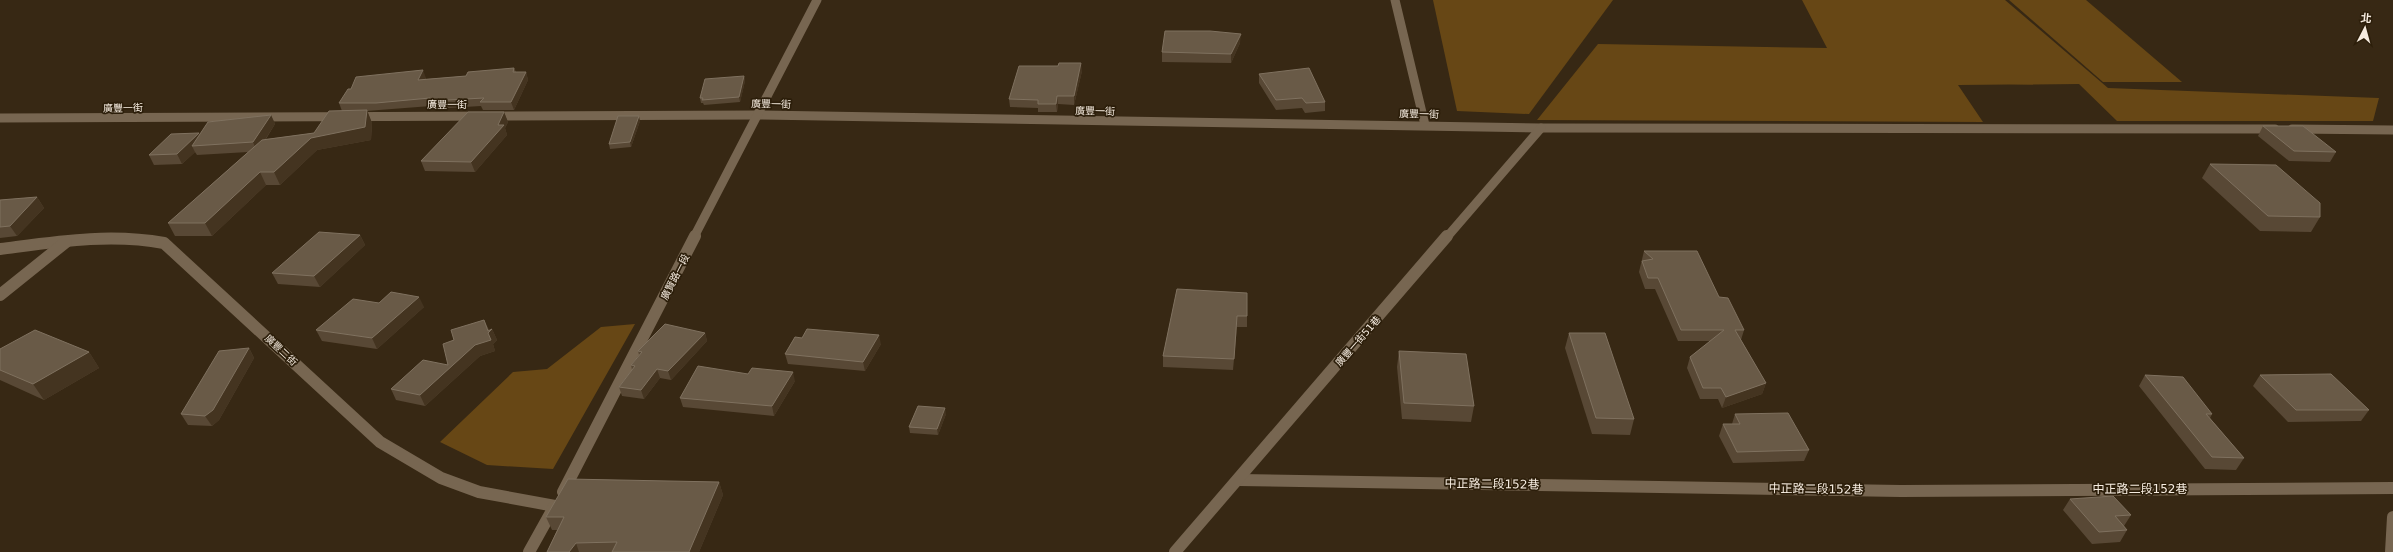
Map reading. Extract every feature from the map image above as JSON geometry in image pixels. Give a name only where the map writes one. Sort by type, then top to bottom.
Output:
[{"type":"street","name":"廣賢路一段","points":[[529,552],[633,359],[817,0]]},
{"type":"street","points":[[1395,0],[1426,125]]},
{"type":"street","name":"廣豐一街","points":[[0,118],[758,115],[1093,122],[1426,125],[1541,128],[2393,130]]},
{"type":"street","name":"廣豐一街51巷","points":[[1175,552],[1239,480],[1541,128]]},
{"type":"street","name":"廣豐二街","points":[[0,249],[106,237],[148,239],[164,243],[380,442],[441,478],[479,492],[555,506]]},
{"type":"street","points":[[0,295],[66,242]]},
{"type":"street","name":"中正路二段152巷","points":[[1239,480],[1901,491],[2393,488]]},
{"type":"street","points":[[2391,552],[2393,517]]},
{"type":"shaded area","points":[[1433,0],[1613,0],[1529,114],[1457,111]]},
{"type":"shaded area","points":[[1802,0],[2005,0],[2108,88],[2379,98],[2373,121],[2117,121],[2079,84],[1958,85],[1983,122],[1537,120],[1598,44],[1827,48]]},
{"type":"shaded area","points":[[2009,0],[2086,0],[2182,82],[2103,82]]},
{"type":"shaded area","points":[[635,324],[553,469],[487,465],[440,442],[513,372],[547,369],[601,327]]},
{"type":"building","points":[[1165,31],[1210,31],[1241,34],[1231,54],[1162,52]]},
{"type":"building","points":[[1059,63],[1081,63],[1074,96],[1057,96],[1056,104],[1038,104],[1038,100],[1009,99],[1019,66],[1058,66]]},
{"type":"building","points":[[514,68],[513,72],[526,72],[511,102],[480,102],[484,98],[429,101],[430,98],[376,103],[339,103],[348,89],[351,89],[356,77],[423,70],[418,80],[466,76],[468,72]]},
{"type":"building","points":[[1309,68],[1325,102],[1306,103],[1302,98],[1276,100],[1259,74]]},
{"type":"building","points":[[744,76],[739,97],[702,100],[703,98],[700,98],[705,79]]},
{"type":"building","points":[[367,110],[365,127],[311,138],[274,172],[260,172],[205,223],[168,223],[262,140],[314,133],[329,111]]},
{"type":"building","points":[[468,112],[504,112],[498,125],[504,125],[471,162],[421,161]]},
{"type":"building","points":[[271,115],[253,142],[192,146],[208,122]]},
{"type":"building","points":[[618,116],[639,116],[630,142],[609,144]]},
{"type":"building","points":[[2263,126],[2303,126],[2336,152],[2294,151]]},
{"type":"building","points":[[199,133],[177,154],[149,155],[171,134]]},
{"type":"building","points":[[2210,164],[2276,165],[2320,203],[2320,217],[2268,216]]},
{"type":"building","points":[[37,197],[10,226],[0,227],[0,200]]},
{"type":"building","points":[[319,232],[360,235],[314,276],[272,273]]},
{"type":"building","points":[[1644,251],[1697,251],[1719,297],[1728,298],[1744,330],[1735,330],[1766,383],[1726,397],[1721,388],[1703,388],[1690,357],[1724,330],[1681,330],[1658,278],[1648,278],[1642,261],[1653,259]]},
{"type":"building","points":[[1177,289],[1247,293],[1247,316],[1237,316],[1234,359],[1163,356]]},
{"type":"building","points":[[391,292],[419,297],[372,338],[316,330],[353,299],[379,303]]},
{"type":"building","points":[[484,320],[488,331],[492,329],[488,333],[491,340],[475,345],[420,395],[391,389],[423,360],[448,365],[443,344],[454,340],[451,330]]},
{"type":"building","points":[[665,324],[705,333],[668,371],[657,369],[641,390],[619,387],[635,366],[631,365],[642,352],[638,351]]},
{"type":"building","points":[[807,329],[879,335],[863,362],[785,354],[795,337],[802,338]]},
{"type":"building","points":[[35,330],[89,352],[33,384],[0,370],[0,349]]},
{"type":"building","points":[[1569,333],[1605,333],[1634,419],[1596,418]]},
{"type":"building","points":[[249,348],[213,410],[205,416],[181,414],[219,351]]},
{"type":"building","points":[[1399,351],[1466,354],[1474,406],[1404,403]]},
{"type":"building","points":[[698,366],[748,374],[752,368],[793,372],[772,406],[680,398]]},
{"type":"building","points":[[2331,374],[2369,410],[2296,410],[2260,375]]},
{"type":"building","points":[[2145,375],[2183,377],[2212,414],[2206,414],[2244,458],[2212,457]]},
{"type":"building","points":[[918,406],[945,408],[937,429],[909,427]]},
{"type":"building","points":[[1788,413],[1809,450],[1737,452],[1723,424],[1740,424],[1735,414]]},
{"type":"building","points":[[568,479],[719,482],[689,552],[612,552],[617,542],[576,543],[569,552],[547,552],[564,517],[546,517]]},
{"type":"building","points":[[2113,496],[2131,515],[2115,516],[2127,530],[2099,532],[2070,499]]}]
